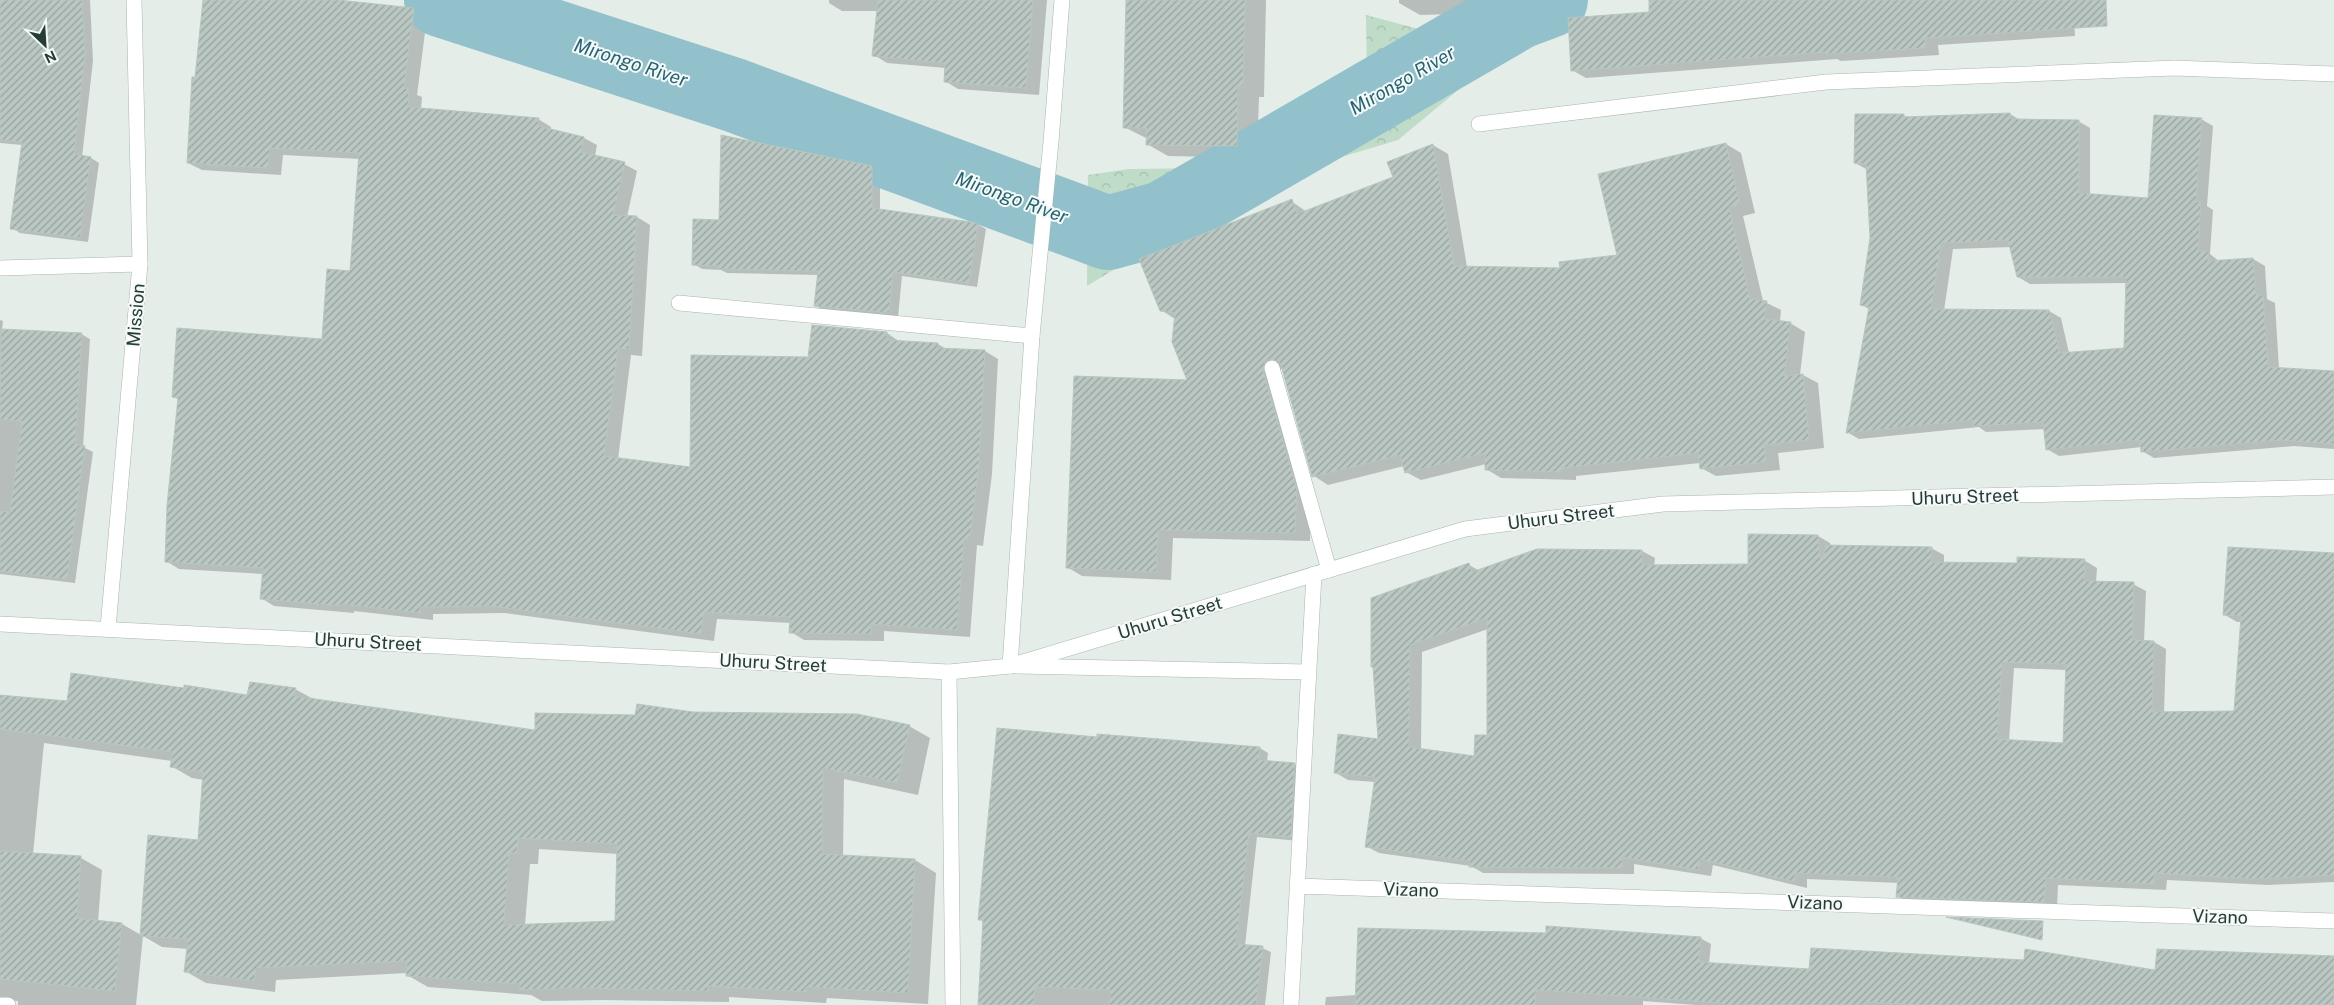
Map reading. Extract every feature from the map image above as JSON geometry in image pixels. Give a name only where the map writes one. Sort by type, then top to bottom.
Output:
[{"type":"street","name":"Mission","points":[[108,628],[140,264],[134,0]]},
{"type":"street","points":[[1062,0],[1051,142],[1032,336],[1010,666],[1309,672]]},
{"type":"street","points":[[1480,124],[1826,82],[2174,68],[2334,74]]},
{"type":"street","points":[[0,268],[140,264]]},
{"type":"street","points":[[680,303],[1032,336]]},
{"type":"street","points":[[1272,368],[1321,572],[1309,672],[1291,1005]]},
{"type":"street","name":"Uhuru Street","points":[[0,624],[949,672],[1010,666],[1465,529],[1663,504],[2334,487]]},
{"type":"street","points":[[949,672],[953,1005]]},
{"type":"street","name":"Vizano","points":[[1297,886],[2334,921]]},
{"type":"street","points":[[0,1004],[8,1005]]},
{"type":"green space","points":[[1509,0],[1546,0],[1536,41],[1509,44],[1487,66],[1398,140],[1298,170],[1169,236],[1087,286],[1088,175],[1129,169],[1219,168],[1283,118],[1367,75],[1366,15],[1445,36],[1508,3]]},
{"type":"building","points":[[0,0],[82,0],[85,56],[74,154],[91,157],[80,238],[10,229],[22,142],[0,140]]},
{"type":"building","points":[[203,0],[338,0],[414,8],[404,88],[409,89],[408,107],[539,118],[538,126],[584,137],[581,152],[625,162],[613,215],[637,216],[629,349],[618,348],[604,456],[690,467],[691,355],[808,357],[812,325],[887,332],[887,340],[938,343],[938,348],[985,350],[979,465],[970,539],[964,539],[957,630],[871,624],[871,634],[789,633],[790,617],[704,612],[701,634],[491,606],[420,607],[420,613],[341,604],[341,606],[260,599],[263,568],[165,562],[167,505],[178,398],[172,397],[177,328],[322,339],[327,269],[350,271],[359,153],[270,148],[268,168],[187,163],[192,77],[195,77]]},
{"type":"building","points":[[878,0],[1033,0],[1026,88],[944,82],[945,63],[872,56]]},
{"type":"building","points":[[1126,0],[1245,0],[1243,86],[1238,86],[1237,146],[1146,145],[1147,128],[1123,128]]},
{"type":"building","points":[[1649,0],[2106,0],[2107,26],[1925,38],[1925,48],[1826,54],[1826,52],[1571,71],[1568,18],[1649,12]]},
{"type":"building","points":[[2010,113],[2011,119],[2079,120],[2079,193],[2148,198],[2154,115],[2202,118],[2196,201],[2201,202],[2198,251],[2209,252],[2208,261],[2253,258],[2256,295],[2263,295],[2268,367],[2334,371],[2334,444],[2281,440],[2141,452],[2140,440],[2046,450],[2043,422],[1973,426],[1973,420],[1846,433],[1869,307],[1860,305],[1870,238],[1866,164],[1854,163],[1855,114],[1904,114],[1904,117]],"holes":[[[2008,240],[2017,277],[2126,277],[2124,348],[2060,353],[2049,310],[1931,309],[1941,243]]]},
{"type":"building","points":[[721,135],[872,166],[872,208],[978,223],[969,283],[893,272],[889,313],[814,306],[818,271],[718,269],[718,266],[692,265],[693,219],[719,220]]},
{"type":"building","points":[[1726,143],[1740,204],[1729,207],[1750,299],[1767,301],[1764,319],[1791,322],[1784,376],[1803,374],[1809,440],[1764,445],[1766,462],[1700,469],[1698,453],[1562,468],[1561,472],[1485,470],[1485,453],[1405,473],[1400,455],[1312,477],[1281,365],[1278,361],[1270,359],[1265,362],[1263,371],[1297,490],[1295,533],[1158,530],[1156,572],[1066,568],[1074,376],[1187,380],[1172,342],[1175,313],[1160,311],[1139,259],[1292,199],[1297,214],[1393,177],[1387,162],[1433,144],[1454,266],[1560,268],[1559,262],[1617,255],[1598,174]]},
{"type":"building","points":[[1,329],[82,333],[75,444],[85,446],[67,579],[0,571],[0,511],[10,512],[22,421],[0,419]]},
{"type":"building","points":[[1748,534],[1818,535],[1820,558],[1823,558],[1826,545],[1932,547],[1931,562],[2017,563],[2017,557],[2085,559],[2084,581],[2134,582],[2132,640],[2154,641],[2152,712],[2234,711],[2241,616],[2223,615],[2228,547],[2334,553],[2334,875],[2254,879],[2155,873],[2154,884],[2046,878],[2044,902],[1896,897],[1898,877],[1795,873],[1795,882],[1700,859],[1698,870],[1622,857],[1622,868],[1469,867],[1470,861],[1365,847],[1375,777],[1334,773],[1338,734],[1378,739],[1373,667],[1371,667],[1371,598],[1469,563],[1472,572],[1537,549],[1642,550],[1642,565],[1748,564]],"holes":[[[1487,618],[1487,735],[1475,735],[1474,756],[1409,747],[1410,645]],[[2002,662],[2066,664],[2063,743],[1997,739]]]},
{"type":"building","points":[[71,673],[184,688],[184,685],[247,695],[250,682],[296,688],[294,696],[535,730],[535,713],[635,715],[637,704],[693,712],[857,714],[910,725],[897,783],[823,768],[822,854],[915,859],[908,993],[806,987],[806,992],[708,986],[708,991],[582,988],[520,990],[520,984],[406,976],[407,961],[256,968],[254,981],[184,972],[188,939],[140,936],[148,835],[198,840],[203,772],[170,767],[173,752],[0,729],[0,695],[67,701]],"holes":[[[518,838],[617,844],[615,921],[504,925],[509,853],[517,853]]]},
{"type":"building","points":[[997,728],[1097,737],[1097,734],[1260,747],[1259,760],[1295,763],[1291,837],[1249,833],[1236,944],[1263,946],[1256,1005],[1109,1005],[1111,990],[1035,987],[1034,1005],[978,1005],[983,920],[978,920]]},
{"type":"building","points":[[0,851],[81,856],[77,918],[122,923],[115,991],[0,979]]},
{"type":"building","points":[[1946,917],[2043,921],[2042,940]]},
{"type":"building","points":[[1546,926],[1701,937],[1699,962],[1809,969],[1811,948],[2024,960],[2025,949],[2155,970],[2157,949],[2334,956],[2334,1005],[1921,1005],[1865,1002],[1865,1005],[1722,1005],[1722,1003],[1536,990],[1535,1005],[1355,1005],[1358,928],[1546,933]]},
{"type":"waterway","name":"Mirongo River","points":[[441,0],[734,95],[1108,233],[1163,218],[1519,12],[1551,0]]}]
